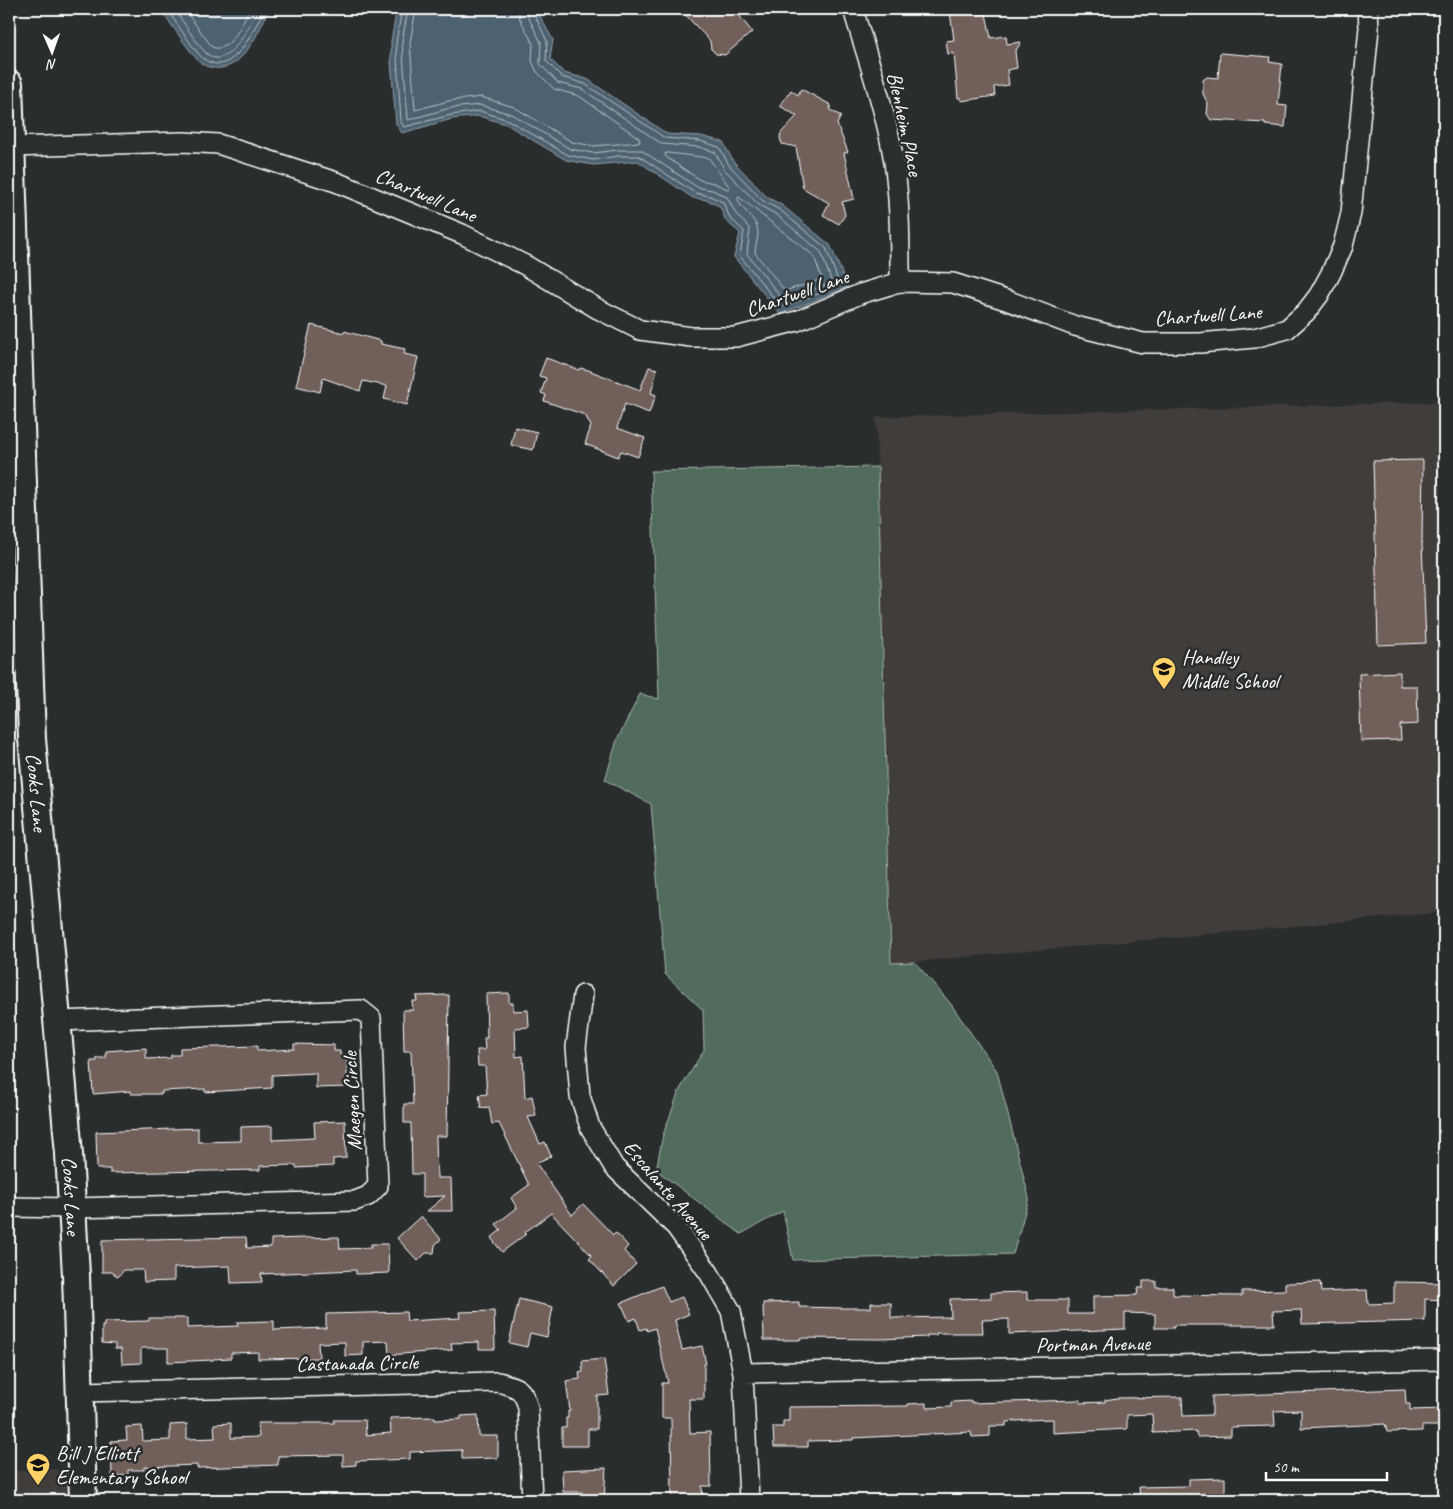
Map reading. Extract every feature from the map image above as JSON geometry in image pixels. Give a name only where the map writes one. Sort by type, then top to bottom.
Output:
[{"type":"main road","name":"Cooks Lane","points":[[9,84],[32,738],[58,1021],[72,1208],[83,1500]]},
{"type":"street","name":"Blenheim Place","points":[[853,9],[884,111],[892,147],[900,242],[900,282]]},
{"type":"street","name":"Chartwell Lane","points":[[11,147],[183,142],[218,144],[336,182],[462,234],[525,266],[598,309],[640,330],[691,337],[736,337],[797,321],[860,294],[900,282],[953,283],[1075,326],[1143,343],[1200,343],[1254,338],[1287,329],[1306,312],[1323,288],[1343,246],[1351,213],[1369,28],[1368,9]]},
{"type":"street","name":"Escalante Avenue","points":[[583,995],[576,1047],[580,1096],[590,1127],[614,1167],[676,1227],[709,1273],[731,1311],[743,1372],[749,1500]]},
{"type":"street","name":"Maegen Circle","points":[[9,1206],[72,1208],[355,1201],[368,1196],[378,1186],[371,1018],[361,1010],[58,1021]]},
{"type":"street","name":"Portman Avenue","points":[[743,1372],[1444,1360]]},
{"type":"street","name":"Castanada Circle","points":[[80,1392],[498,1382],[515,1386],[524,1394],[528,1408],[532,1500]]},
{"type":"shaded area","name":"Handley Middle School","points":[[1444,402],[1444,912],[891,964],[876,417]]},
{"type":"shaded area","name":"Bill J Elliott Elementary School","points":[[67,1469],[67,1500],[9,1500],[9,1471]]},
{"type":"green space","points":[[878,467],[891,963],[915,962],[950,1003],[997,1071],[1029,1198],[1013,1254],[793,1260],[783,1211],[741,1234],[656,1170],[663,1135],[679,1091],[704,1050],[703,1010],[665,974],[651,804],[605,780],[617,740],[640,694],[659,699],[651,471]]},
{"type":"water","points":[[160,9],[269,9],[259,31],[245,53],[236,62],[226,67],[215,68],[198,61]]},
{"type":"water","points":[[397,9],[536,9],[553,40],[550,59],[564,73],[587,79],[667,134],[701,136],[723,142],[733,161],[767,197],[783,206],[830,245],[848,287],[780,314],[734,257],[740,233],[726,221],[720,207],[708,200],[693,198],[638,161],[593,165],[566,160],[506,124],[479,116],[452,119],[402,133],[396,124],[391,61],[391,41]]},
{"type":"building","points":[[680,9],[746,9],[739,15],[752,32],[725,55],[716,54],[711,49],[710,41]]},
{"type":"building","points":[[953,9],[985,9],[991,38],[1006,36],[1007,44],[1021,42],[1015,52],[1017,68],[1007,70],[1009,85],[994,87],[995,96],[961,101],[961,98],[958,98],[954,53],[948,54],[946,41],[954,40],[950,12]]},
{"type":"building","points":[[1220,53],[1270,57],[1269,62],[1282,64],[1278,105],[1287,106],[1285,127],[1265,125],[1265,123],[1211,120],[1207,114],[1208,104],[1203,94],[1203,80],[1207,77],[1218,78]]},
{"type":"building","points":[[801,89],[831,105],[830,110],[841,116],[837,124],[848,152],[844,153],[854,199],[842,202],[845,215],[839,224],[823,215],[829,203],[803,188],[796,147],[782,144],[780,138],[781,133],[797,116],[780,106],[791,90],[798,95]]},
{"type":"building","points":[[311,325],[344,333],[344,331],[381,341],[381,344],[405,349],[404,354],[418,357],[407,405],[384,399],[387,386],[363,381],[360,391],[323,378],[320,392],[296,386]]},
{"type":"building","points":[[546,358],[579,370],[580,368],[588,370],[640,390],[649,367],[657,369],[651,393],[656,395],[649,413],[625,404],[617,428],[645,438],[638,457],[621,451],[618,457],[585,444],[591,426],[585,415],[544,401],[546,395],[541,393],[546,378],[539,376]]},
{"type":"building","points":[[515,427],[537,432],[533,450],[511,445]]},
{"type":"building","points":[[1423,460],[1422,544],[1426,643],[1378,645],[1373,461]]},
{"type":"building","points":[[1400,672],[1400,686],[1417,686],[1418,724],[1400,725],[1401,740],[1361,741],[1359,674]]},
{"type":"building","points":[[509,993],[509,1003],[513,1003],[513,1011],[528,1010],[529,1027],[515,1028],[516,1057],[523,1056],[525,1098],[532,1096],[536,1116],[528,1117],[540,1144],[545,1142],[551,1156],[536,1163],[572,1215],[583,1204],[613,1235],[616,1233],[628,1246],[624,1251],[636,1264],[614,1286],[589,1259],[592,1256],[551,1213],[502,1252],[491,1238],[501,1230],[496,1224],[517,1208],[511,1198],[529,1185],[499,1123],[492,1124],[489,1107],[481,1108],[479,1095],[487,1094],[485,1066],[478,1066],[477,1050],[485,1050],[484,1038],[487,1038],[486,994]]},
{"type":"building","points":[[449,995],[447,1136],[436,1136],[437,1178],[451,1178],[452,1211],[427,1211],[445,1196],[422,1197],[422,1174],[412,1174],[411,1123],[404,1123],[404,1104],[413,1104],[411,1051],[404,1051],[403,1010],[413,1010],[412,1001],[417,1001],[416,996]]},
{"type":"building","points":[[294,1044],[334,1045],[334,1051],[340,1051],[340,1055],[347,1055],[347,1087],[316,1088],[316,1073],[272,1075],[272,1088],[205,1092],[205,1089],[162,1091],[162,1094],[131,1094],[131,1091],[93,1094],[91,1061],[97,1061],[97,1058],[106,1058],[106,1051],[146,1048],[146,1059],[171,1058],[171,1055],[180,1055],[180,1048],[257,1046],[257,1051],[294,1049]]},
{"type":"building","points":[[345,1121],[346,1158],[333,1159],[333,1166],[296,1168],[296,1165],[260,1166],[260,1170],[110,1173],[110,1169],[97,1169],[96,1132],[198,1128],[198,1142],[241,1141],[241,1127],[272,1126],[272,1140],[315,1138],[314,1122]]},
{"type":"building","points":[[421,1216],[441,1239],[435,1245],[434,1253],[426,1253],[418,1261],[397,1238]]},
{"type":"building","points":[[246,1237],[247,1248],[271,1247],[271,1239],[339,1237],[340,1249],[371,1248],[371,1244],[388,1244],[389,1273],[356,1274],[356,1270],[261,1274],[262,1282],[231,1283],[230,1266],[174,1268],[174,1281],[144,1282],[143,1270],[124,1270],[118,1277],[112,1272],[102,1272],[102,1240]]},
{"type":"building","points":[[1143,1281],[1156,1281],[1156,1287],[1173,1287],[1173,1295],[1242,1296],[1242,1291],[1285,1290],[1285,1283],[1320,1282],[1321,1292],[1367,1290],[1368,1304],[1394,1303],[1394,1282],[1444,1283],[1444,1300],[1425,1299],[1425,1321],[1302,1324],[1301,1310],[1273,1311],[1274,1325],[1174,1325],[1174,1328],[1155,1328],[1155,1314],[1125,1313],[1125,1329],[1009,1334],[1009,1319],[982,1320],[983,1333],[936,1333],[936,1335],[927,1335],[927,1337],[879,1339],[800,1338],[800,1340],[764,1340],[763,1303],[799,1302],[799,1307],[871,1308],[871,1303],[891,1303],[891,1318],[951,1317],[950,1299],[991,1298],[991,1293],[1027,1292],[1027,1300],[1068,1300],[1068,1314],[1093,1314],[1093,1296],[1137,1295],[1138,1288],[1143,1288]]},
{"type":"building","points":[[662,1286],[669,1302],[682,1297],[689,1314],[675,1320],[682,1350],[702,1346],[706,1364],[704,1364],[704,1399],[689,1399],[690,1433],[710,1432],[711,1486],[702,1486],[703,1500],[672,1500],[671,1418],[662,1418],[662,1383],[668,1383],[655,1328],[647,1331],[646,1328],[640,1330],[636,1318],[629,1321],[621,1303]]},
{"type":"building","points":[[519,1299],[553,1307],[547,1337],[530,1333],[527,1347],[509,1343]]},
{"type":"building","points":[[494,1311],[495,1349],[479,1349],[479,1342],[451,1343],[452,1350],[389,1355],[388,1341],[363,1342],[363,1355],[345,1356],[345,1342],[318,1343],[319,1358],[258,1359],[258,1352],[231,1353],[231,1358],[213,1360],[168,1362],[168,1348],[141,1348],[141,1363],[122,1364],[121,1349],[115,1349],[115,1344],[102,1343],[102,1326],[104,1326],[104,1322],[149,1321],[149,1318],[187,1318],[187,1328],[238,1326],[237,1322],[274,1321],[274,1330],[326,1328],[326,1314],[406,1312],[407,1321],[460,1318],[459,1312]]},
{"type":"building","points":[[604,1359],[609,1395],[597,1396],[597,1429],[588,1429],[588,1446],[562,1446],[562,1428],[566,1428],[566,1418],[568,1418],[568,1411],[570,1411],[566,1381],[580,1379],[579,1373],[583,1372],[582,1361]]},
{"type":"building","points":[[1405,1389],[1406,1404],[1410,1404],[1410,1410],[1444,1409],[1444,1426],[1422,1426],[1422,1431],[1387,1432],[1385,1424],[1301,1428],[1301,1410],[1274,1411],[1275,1426],[1231,1427],[1231,1436],[1197,1437],[1196,1431],[1153,1433],[1152,1414],[1127,1415],[1127,1429],[1053,1433],[1053,1419],[1027,1420],[1006,1422],[1006,1426],[990,1426],[990,1436],[972,1437],[971,1432],[853,1438],[853,1440],[808,1441],[808,1447],[774,1447],[773,1427],[783,1427],[783,1421],[789,1421],[789,1407],[908,1406],[908,1404],[926,1403],[926,1408],[951,1407],[951,1402],[972,1401],[972,1403],[1080,1400],[1080,1403],[1105,1402],[1105,1400],[1117,1398],[1182,1397],[1183,1416],[1212,1415],[1212,1396]]},
{"type":"building","points":[[478,1415],[479,1436],[498,1436],[498,1458],[462,1459],[462,1450],[410,1452],[410,1459],[356,1461],[356,1465],[343,1466],[343,1455],[278,1456],[278,1465],[197,1468],[197,1465],[144,1467],[144,1470],[128,1470],[128,1475],[112,1476],[111,1441],[127,1440],[126,1427],[142,1426],[143,1441],[170,1440],[170,1425],[187,1424],[187,1439],[215,1438],[214,1424],[231,1423],[231,1438],[259,1437],[258,1423],[334,1423],[334,1420],[365,1420],[366,1435],[391,1433],[390,1418],[435,1417],[435,1420],[461,1419],[461,1416]]},
{"type":"building","points":[[606,1468],[604,1500],[582,1500],[582,1492],[563,1492],[562,1470]]},
{"type":"building","points":[[1225,1478],[1225,1500],[1140,1500],[1139,1487],[1189,1486],[1189,1479]]},
{"type":"place","name":"Handley Middle School","points":[[1164,690]]},
{"type":"place","name":"Bill J Elliott Elementary School","points":[[38,1486]]}]
